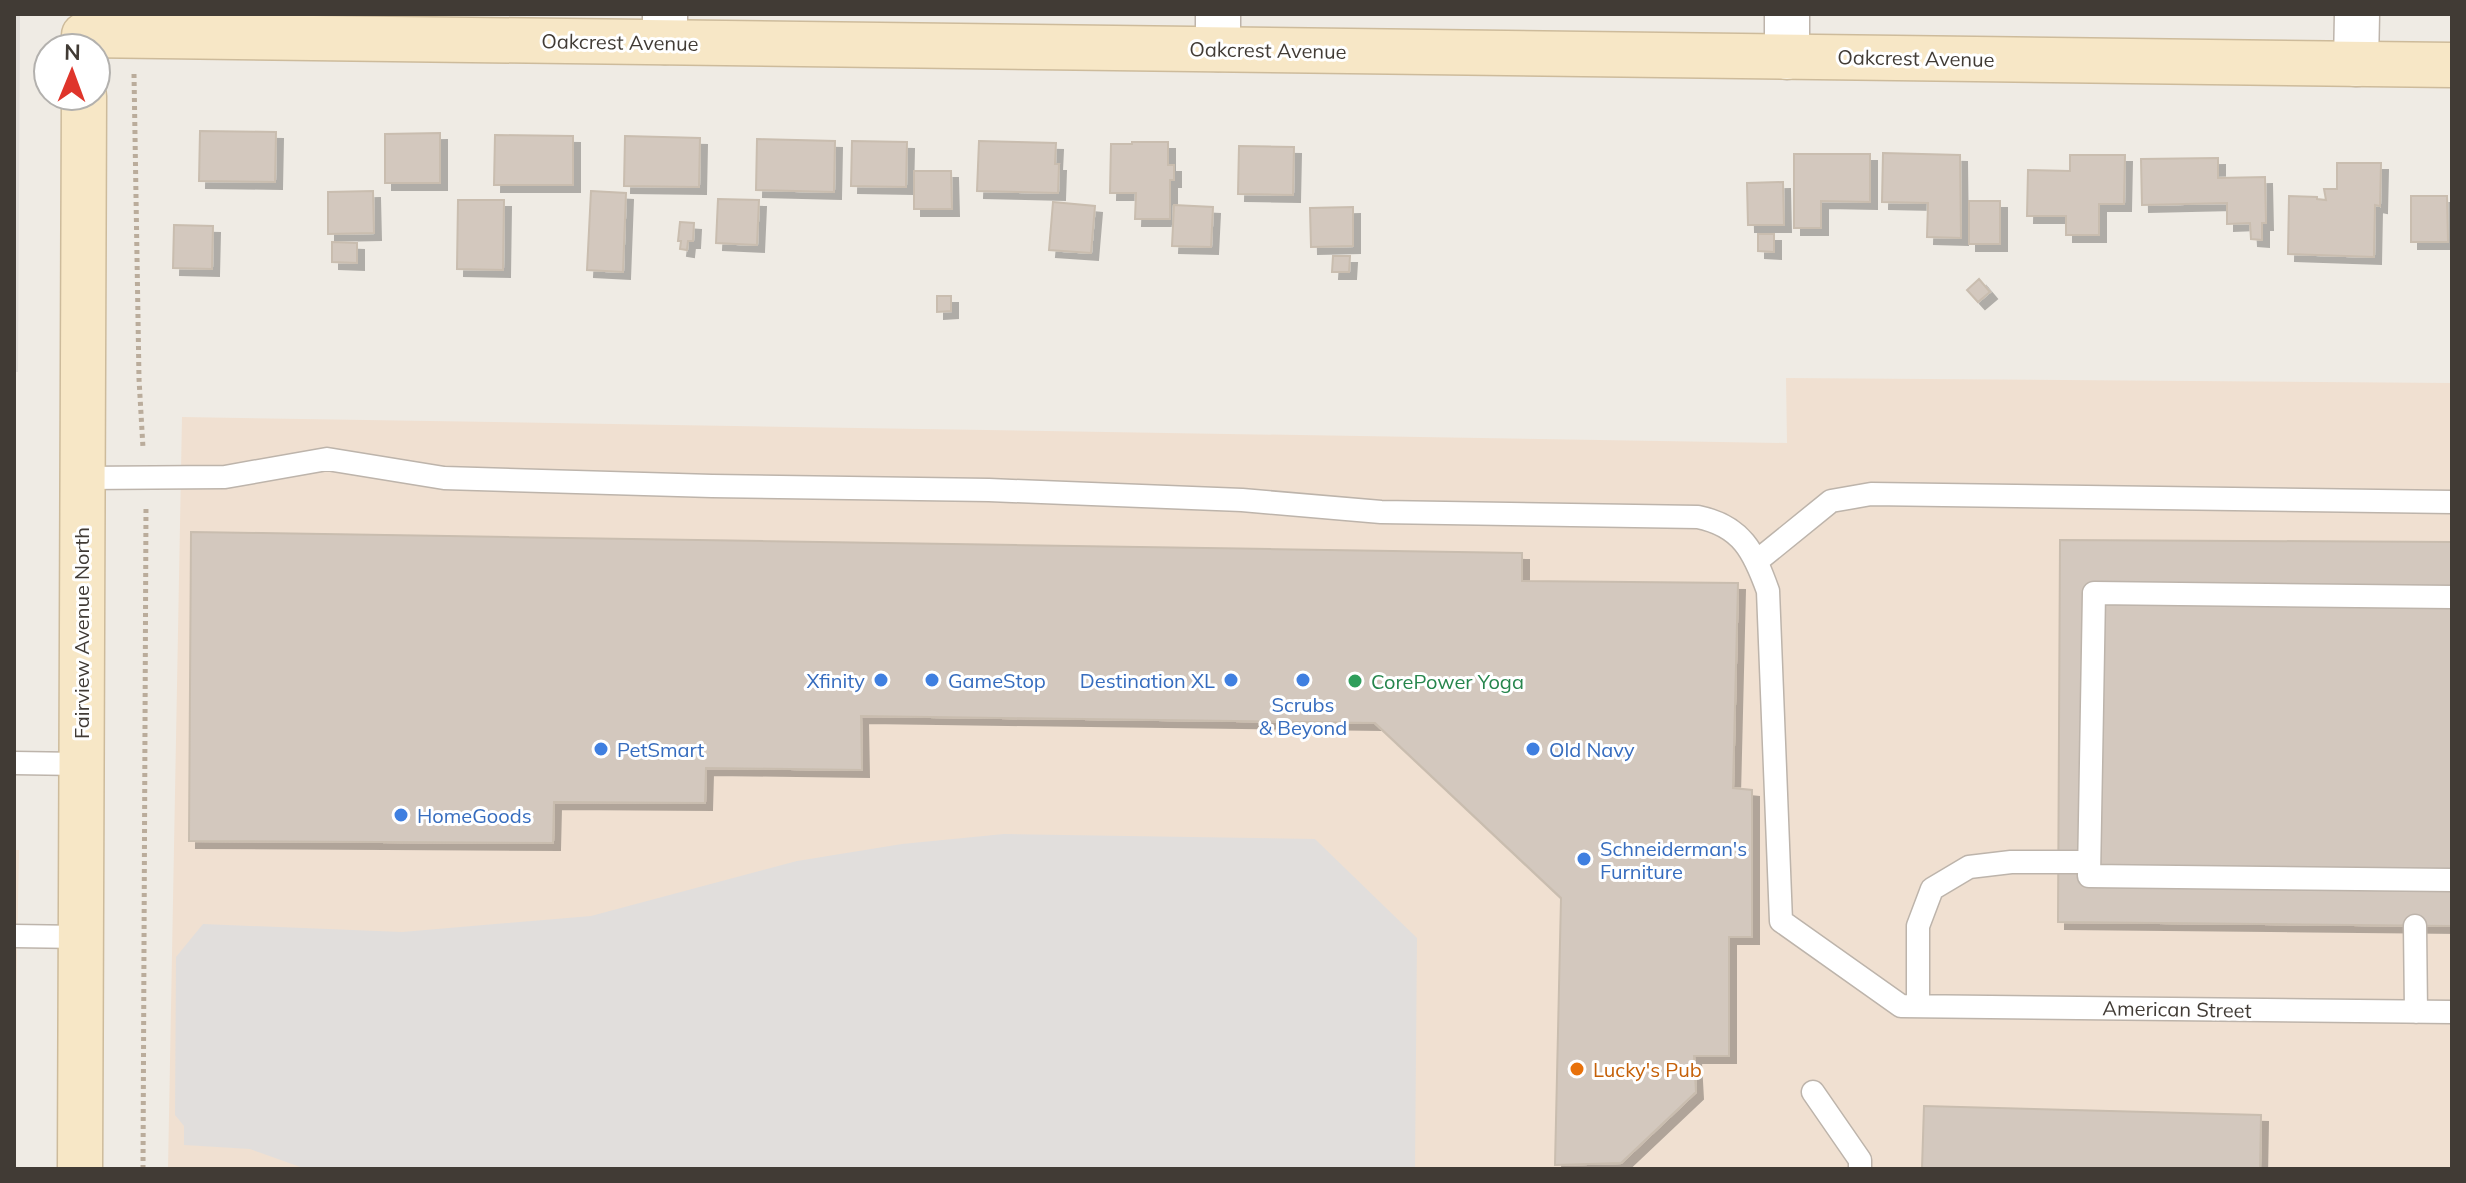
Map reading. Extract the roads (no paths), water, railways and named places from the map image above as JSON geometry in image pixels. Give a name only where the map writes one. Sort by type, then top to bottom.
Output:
[{"type":"street","points":[[1787,14],[1787,57]]},
{"type":"street","points":[[2356,64],[2357,14]]},
{"type":"street","name":"Oakcrest Avenue","points":[[112,34],[665,28],[1218,32],[1787,57],[2452,65]]},
{"type":"street","name":"Fairview Avenue North","points":[[80,1169],[84,112]]},
{"type":"lane","points":[[82,478],[225,477],[327,459],[444,478],[989,490],[1242,500],[1381,512],[1698,517],[1719,521],[1738,536],[1757,561],[1768,591],[1781,921],[1910,1006],[1918,926],[1932,889],[1969,867],[2011,862],[2089,862]]},
{"type":"lane","points":[[1757,561],[1831,501],[1871,494],[2452,502]]},
{"type":"lane","points":[[2452,597],[2094,593],[2089,862],[2089,876],[2452,880]]},
{"type":"lane","points":[[14,763],[80,764]]},
{"type":"lane","points":[[2415,926],[2416,1012]]},
{"type":"lane","points":[[14,936],[81,937]]},
{"type":"lane","name":"American Street","points":[[1910,1006],[2452,1012]]},
{"type":"lane","points":[[1813,1092],[1860,1160],[1860,1169]]},
{"type":"place","name":"Xfinity","points":[[881,680]]},
{"type":"place","name":"GameStop","points":[[932,680]]},
{"type":"place","name":"Destination XL","points":[[1231,680]]},
{"type":"place","name":"Scrubs & Beyond","points":[[1303,680]]},
{"type":"place","name":"CorePower Yoga","points":[[1355,681]]},
{"type":"place","name":"PetSmart","points":[[601,749]]},
{"type":"place","name":"Old Navy","points":[[1533,749]]},
{"type":"place","name":"HomeGoods","points":[[401,815]]},
{"type":"place","name":"Schneiderman's Furniture","points":[[1584,859]]},
{"type":"place","name":"Lucky's Pub","points":[[1577,1069]]}]
